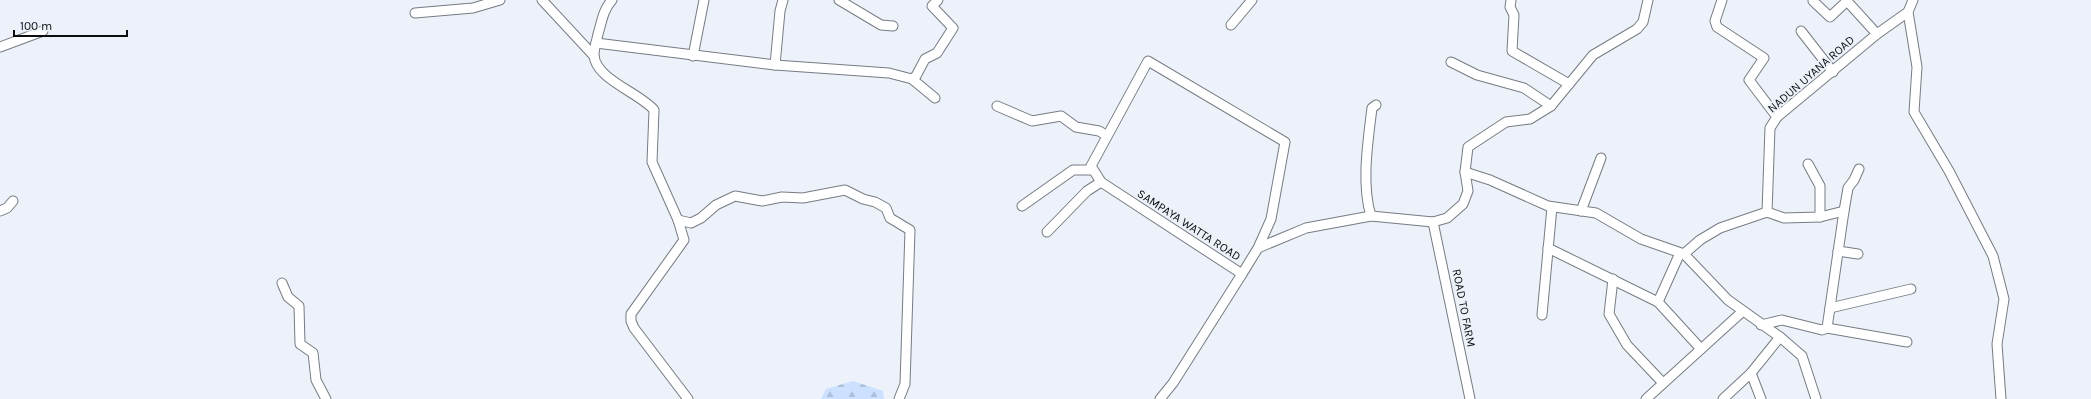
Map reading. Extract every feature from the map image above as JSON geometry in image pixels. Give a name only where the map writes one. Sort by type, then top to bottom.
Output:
[{"type":"street","points":[[415,13],[473,8],[500,0]]},
{"type":"street","points":[[542,0],[594,56],[600,70],[608,78],[647,102],[654,110],[652,162],[678,220],[684,240],[641,297],[631,314],[631,321],[634,328],[688,399]]},
{"type":"street","points":[[594,56],[605,8],[612,0]]},
{"type":"street","points":[[693,56],[704,0]]},
{"type":"street","points":[[775,65],[780,11],[783,0]]},
{"type":"street","points":[[839,0],[880,25],[893,26]]},
{"type":"street","points":[[912,80],[916,76],[925,59],[937,54],[953,28],[932,6],[938,0]]},
{"type":"street","points":[[1232,25],[1252,0]]},
{"type":"street","points":[[1511,0],[1510,7],[1514,15],[1512,52],[1569,84]]},
{"type":"street","name":"SAMPAYA WATTA ROAD","points":[[1092,170],[1101,182],[1242,274],[1258,248],[1306,228],[1371,216],[1433,222],[1447,218],[1463,204],[1468,191],[1465,172],[1468,147],[1506,122],[1530,119],[1551,106],[1593,55],[1637,29],[1643,22],[1648,0]]},
{"type":"street","points":[[1722,0],[1715,21],[1717,27],[1764,58],[1749,80],[1777,117]]},
{"type":"street","points":[[1913,0],[1908,12],[1917,67],[1914,112],[1949,171],[1993,256],[2004,299],[1997,344],[2001,399]]},
{"type":"street","points":[[1813,1],[1830,17],[1847,1],[1877,34]]},
{"type":"street","name":"NADUN UYANA ROAD","points":[[1767,212],[1770,128],[1777,117],[1877,34],[1908,12]]},
{"type":"street","points":[[1801,30],[1833,72]]},
{"type":"street","points":[[0,47],[43,32]]},
{"type":"street","points":[[596,43],[775,65],[889,73],[912,80],[935,98]]},
{"type":"street","points":[[1022,206],[1073,170],[1092,170],[1091,166],[1106,134],[1148,61],[1285,142],[1271,220],[1258,248]]},
{"type":"street","points":[[1451,62],[1477,75],[1524,88],[1551,106]]},
{"type":"street","points":[[1371,216],[1367,204],[1367,150],[1372,108],[1376,105]]},
{"type":"street","points":[[997,106],[1032,121],[1061,116],[1076,127],[1099,131],[1106,134]]},
{"type":"street","points":[[1581,211],[1601,158]]},
{"type":"street","points":[[1808,164],[1820,186],[1820,217]]},
{"type":"street","points":[[1827,328],[1848,188],[1859,170]]},
{"type":"street","points":[[1465,172],[1490,180],[1552,207],[1596,213],[1641,239],[1682,253],[1728,300],[1761,325],[1780,337],[1802,356],[1816,399]]},
{"type":"street","points":[[1047,232],[1087,191],[1101,182]]},
{"type":"street","points":[[678,220],[691,223],[701,218],[716,205],[736,196],[762,201],[782,197],[803,198],[844,190],[886,208],[890,218],[910,230],[905,384],[899,399]]},
{"type":"street","points":[[0,211],[7,208],[13,202]]},
{"type":"street","points":[[1542,315],[1552,207]]},
{"type":"street","points":[[1658,302],[1682,253],[1720,228],[1767,212],[1784,218],[1820,217],[1844,211]]},
{"type":"street","name":"ROAD TO FARM","points":[[1433,222],[1470,399]]},
{"type":"street","points":[[1548,248],[1658,302],[1701,349]]},
{"type":"street","points":[[1838,251],[1858,254]]},
{"type":"street","points":[[1160,399],[1173,383],[1242,274]]},
{"type":"street","points":[[1613,279],[1609,314],[1627,345],[1664,383]]},
{"type":"street","points":[[282,283],[288,297],[299,306],[300,344],[313,353],[316,380],[326,399]]},
{"type":"street","points":[[1830,308],[1911,289]]},
{"type":"street","points":[[1646,399],[1743,311]]},
{"type":"street","points":[[1761,325],[1782,320],[1822,330],[1827,328],[1907,342]]},
{"type":"street","points":[[1723,399],[1751,373],[1780,337]]},
{"type":"street","points":[[1751,373],[1761,399]]},
{"type":"green space","points":[[853,381],[883,391],[884,399],[821,399],[826,389]]}]
